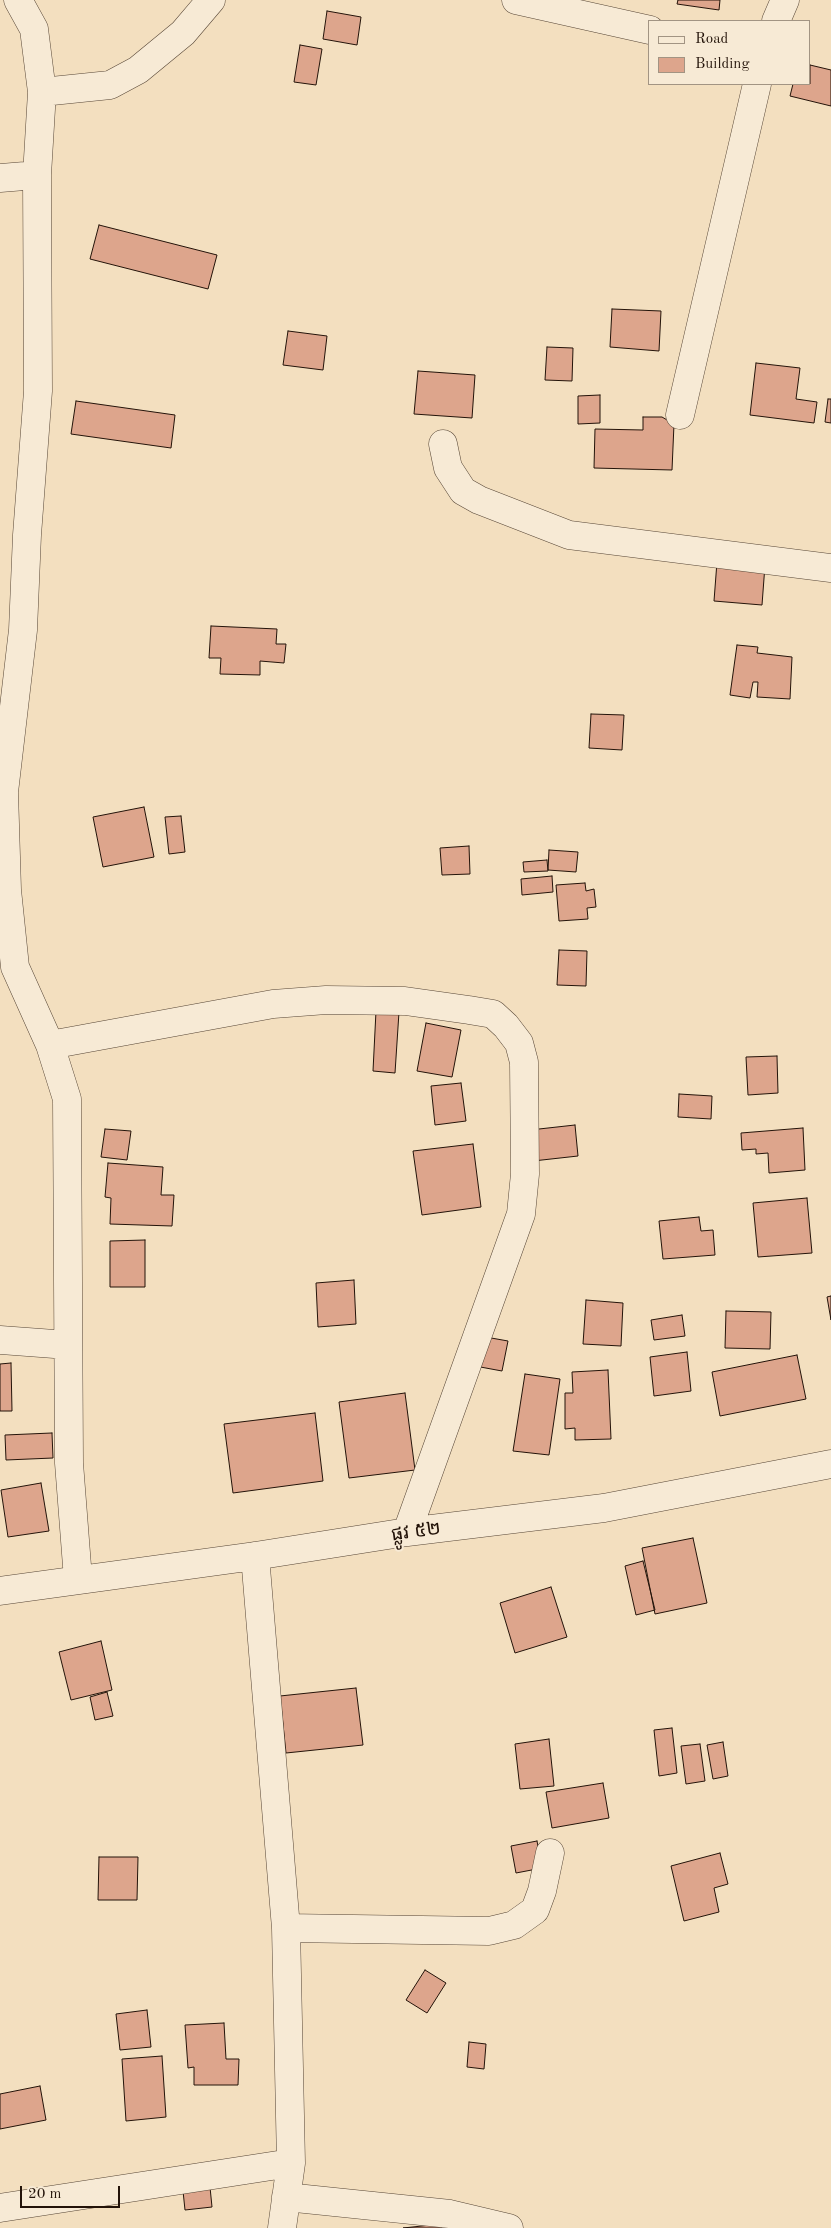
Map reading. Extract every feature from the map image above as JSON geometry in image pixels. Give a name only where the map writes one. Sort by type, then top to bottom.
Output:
[{"type":"street","points":[[18,0],[34,29],[42,92],[37,175],[38,391],[27,535],[23,630],[4,792],[7,890],[15,967],[50,1045],[67,1099],[69,1463],[78,1579]]},
{"type":"street","points":[[42,92],[110,85],[138,70],[183,33],[211,0]]},
{"type":"street","points":[[776,20],[785,0]]},
{"type":"street","points":[[529,1],[648,30]]},
{"type":"street","points":[[680,415],[757,85]]},
{"type":"street","points":[[0,178],[37,175]]},
{"type":"street","points":[[443,444],[448,468],[463,491],[480,500],[569,535],[831,568]]},
{"type":"street","points":[[50,1045],[273,1004],[326,1000],[405,1001],[469,1010],[492,1014],[506,1026],[518,1043],[524,1062],[525,1174],[521,1214],[407,1532]]},
{"type":"street","points":[[0,1340],[68,1345]]},
{"type":"street","name":"ផ្លូវ ៥២","points":[[0,1591],[255,1556],[407,1532],[604,1508],[831,1464]]},
{"type":"street","points":[[255,1556],[286,1928],[291,2163],[282,2228]]},
{"type":"street","points":[[286,1928],[489,1931],[514,1925],[535,1910],[542,1891],[550,1853]]},
{"type":"street","points":[[0,2208],[291,2163]]},
{"type":"street","points":[[286,2197],[450,2214],[508,2228]]},
{"type":"building","points":[[678,0],[720,0],[719,10],[677,4]]},
{"type":"building","points":[[327,11],[361,17],[357,45],[323,39]]},
{"type":"building","points":[[300,45],[322,49],[316,85],[294,82]]},
{"type":"building","points":[[811,65],[831,70],[831,106],[790,96],[793,85],[811,85]]},
{"type":"building","points":[[99,225],[217,255],[208,289],[90,259]]},
{"type":"building","points":[[612,309],[661,311],[659,351],[610,347]]},
{"type":"building","points":[[288,331],[327,336],[323,370],[283,365]]},
{"type":"building","points":[[547,347],[573,348],[572,381],[545,380]]},
{"type":"building","points":[[756,363],[800,368],[796,399],[817,402],[814,423],[750,415]]},
{"type":"building","points":[[418,371],[475,375],[472,418],[414,414]]},
{"type":"building","points":[[600,395],[600,423],[578,424],[578,396]]},
{"type":"building","points":[[828,399],[831,399],[831,423],[825,422]]},
{"type":"building","points":[[76,401],[175,415],[171,448],[71,434]]},
{"type":"building","points":[[643,417],[662,417],[674,424],[672,470],[594,468],[595,429],[643,430]]},
{"type":"building","points":[[717,562],[765,565],[762,605],[714,601]]},
{"type":"building","points":[[211,626],[277,629],[276,644],[286,644],[284,663],[260,661],[260,675],[220,674],[221,658],[209,658]]},
{"type":"building","points":[[737,645],[758,647],[757,653],[792,657],[790,699],[757,697],[758,682],[753,682],[750,698],[730,695]]},
{"type":"building","points":[[591,714],[624,715],[622,750],[589,748]]},
{"type":"building","points":[[144,807],[154,857],[103,867],[93,817]]},
{"type":"building","points":[[181,816],[185,852],[169,854],[165,817]]},
{"type":"building","points":[[469,846],[470,874],[442,875],[440,848]]},
{"type":"building","points":[[549,850],[578,852],[576,872],[548,870]]},
{"type":"building","points":[[547,860],[548,871],[524,872],[523,862]]},
{"type":"building","points":[[552,876],[553,892],[522,895],[521,879]]},
{"type":"building","points":[[585,883],[586,891],[594,889],[596,907],[587,908],[588,919],[559,921],[556,885]]},
{"type":"building","points":[[559,950],[587,951],[586,986],[557,985]]},
{"type":"building","points":[[376,1011],[399,1012],[395,1073],[373,1071]]},
{"type":"building","points":[[426,1023],[461,1030],[452,1077],[417,1071]]},
{"type":"building","points":[[777,1056],[778,1093],[748,1095],[746,1057]]},
{"type":"building","points":[[461,1083],[466,1121],[435,1125],[431,1086]]},
{"type":"building","points":[[679,1094],[712,1096],[711,1119],[678,1117]]},
{"type":"building","points":[[575,1125],[578,1156],[533,1161],[530,1130]]},
{"type":"building","points":[[803,1128],[805,1170],[769,1173],[768,1153],[756,1154],[756,1149],[742,1150],[741,1133]]},
{"type":"building","points":[[105,1129],[131,1131],[127,1160],[101,1157]]},
{"type":"building","points":[[473,1144],[481,1207],[422,1215],[413,1151]]},
{"type":"building","points":[[108,1163],[163,1167],[161,1195],[174,1195],[172,1226],[110,1224],[111,1198],[105,1197]]},
{"type":"building","points":[[807,1198],[812,1253],[758,1257],[753,1203]]},
{"type":"building","points":[[699,1217],[701,1231],[713,1230],[715,1255],[663,1259],[659,1221]]},
{"type":"building","points":[[145,1240],[145,1287],[110,1287],[110,1241]]},
{"type":"building","points":[[354,1280],[356,1324],[318,1327],[316,1283]]},
{"type":"building","points":[[831,1296],[831,1320],[827,1297]]},
{"type":"building","points":[[586,1300],[623,1303],[621,1346],[583,1344]]},
{"type":"building","points":[[726,1311],[771,1312],[770,1349],[725,1348]]},
{"type":"building","points":[[682,1315],[685,1336],[654,1340],[651,1320]]},
{"type":"building","points":[[480,1336],[508,1341],[502,1371],[475,1366]]},
{"type":"building","points":[[687,1352],[691,1391],[654,1396],[650,1357]]},
{"type":"building","points":[[797,1355],[806,1399],[720,1416],[712,1372]]},
{"type":"building","points":[[11,1363],[12,1411],[0,1411],[0,1364]]},
{"type":"building","points":[[608,1370],[611,1439],[575,1440],[575,1428],[565,1429],[565,1393],[573,1393],[572,1372]]},
{"type":"building","points":[[525,1374],[560,1379],[549,1455],[513,1451]]},
{"type":"building","points":[[405,1393],[415,1470],[349,1478],[339,1402]]},
{"type":"building","points":[[315,1413],[323,1481],[233,1493],[224,1424]]},
{"type":"building","points":[[52,1433],[53,1458],[6,1460],[5,1435]]},
{"type":"building","points":[[41,1483],[49,1531],[8,1537],[1,1490]]},
{"type":"building","points":[[693,1538],[707,1603],[655,1614],[642,1548]]},
{"type":"building","points":[[643,1561],[655,1610],[636,1615],[625,1566]]},
{"type":"building","points":[[551,1587],[567,1637],[515,1653],[500,1603]]},
{"type":"building","points":[[101,1641],[112,1690],[71,1700],[59,1652]]},
{"type":"building","points":[[356,1688],[363,1745],[286,1753],[280,1696]]},
{"type":"building","points":[[107,1692],[113,1716],[95,1720],[90,1697]]},
{"type":"building","points":[[672,1728],[677,1773],[659,1776],[654,1730]]},
{"type":"building","points":[[549,1739],[554,1786],[520,1789],[515,1744]]},
{"type":"building","points":[[723,1742],[728,1776],[713,1779],[707,1745]]},
{"type":"building","points":[[700,1744],[705,1781],[686,1784],[681,1746]]},
{"type":"building","points":[[603,1783],[609,1818],[552,1828],[546,1792]]},
{"type":"building","points":[[537,1841],[542,1868],[516,1873],[511,1846]]},
{"type":"building","points":[[720,1853],[728,1884],[714,1888],[719,1912],[684,1921],[671,1866]]},
{"type":"building","points":[[99,1857],[138,1857],[137,1900],[98,1900]]},
{"type":"building","points":[[425,1970],[446,1983],[427,2013],[406,2000]]},
{"type":"building","points":[[147,2010],[151,2047],[120,2050],[116,2014]]},
{"type":"building","points":[[224,2023],[226,2059],[239,2059],[238,2085],[194,2085],[194,2067],[188,2068],[185,2025]]},
{"type":"building","points":[[469,2042],[486,2044],[484,2069],[467,2067]]},
{"type":"building","points":[[162,2056],[166,2117],[126,2121],[122,2059]]},
{"type":"building","points":[[40,2086],[46,2120],[0,2129],[0,2094]]},
{"type":"building","points":[[210,2187],[212,2207],[185,2210],[183,2191]]},
{"type":"building","points":[[441,2224],[442,2228],[403,2228]]}]
